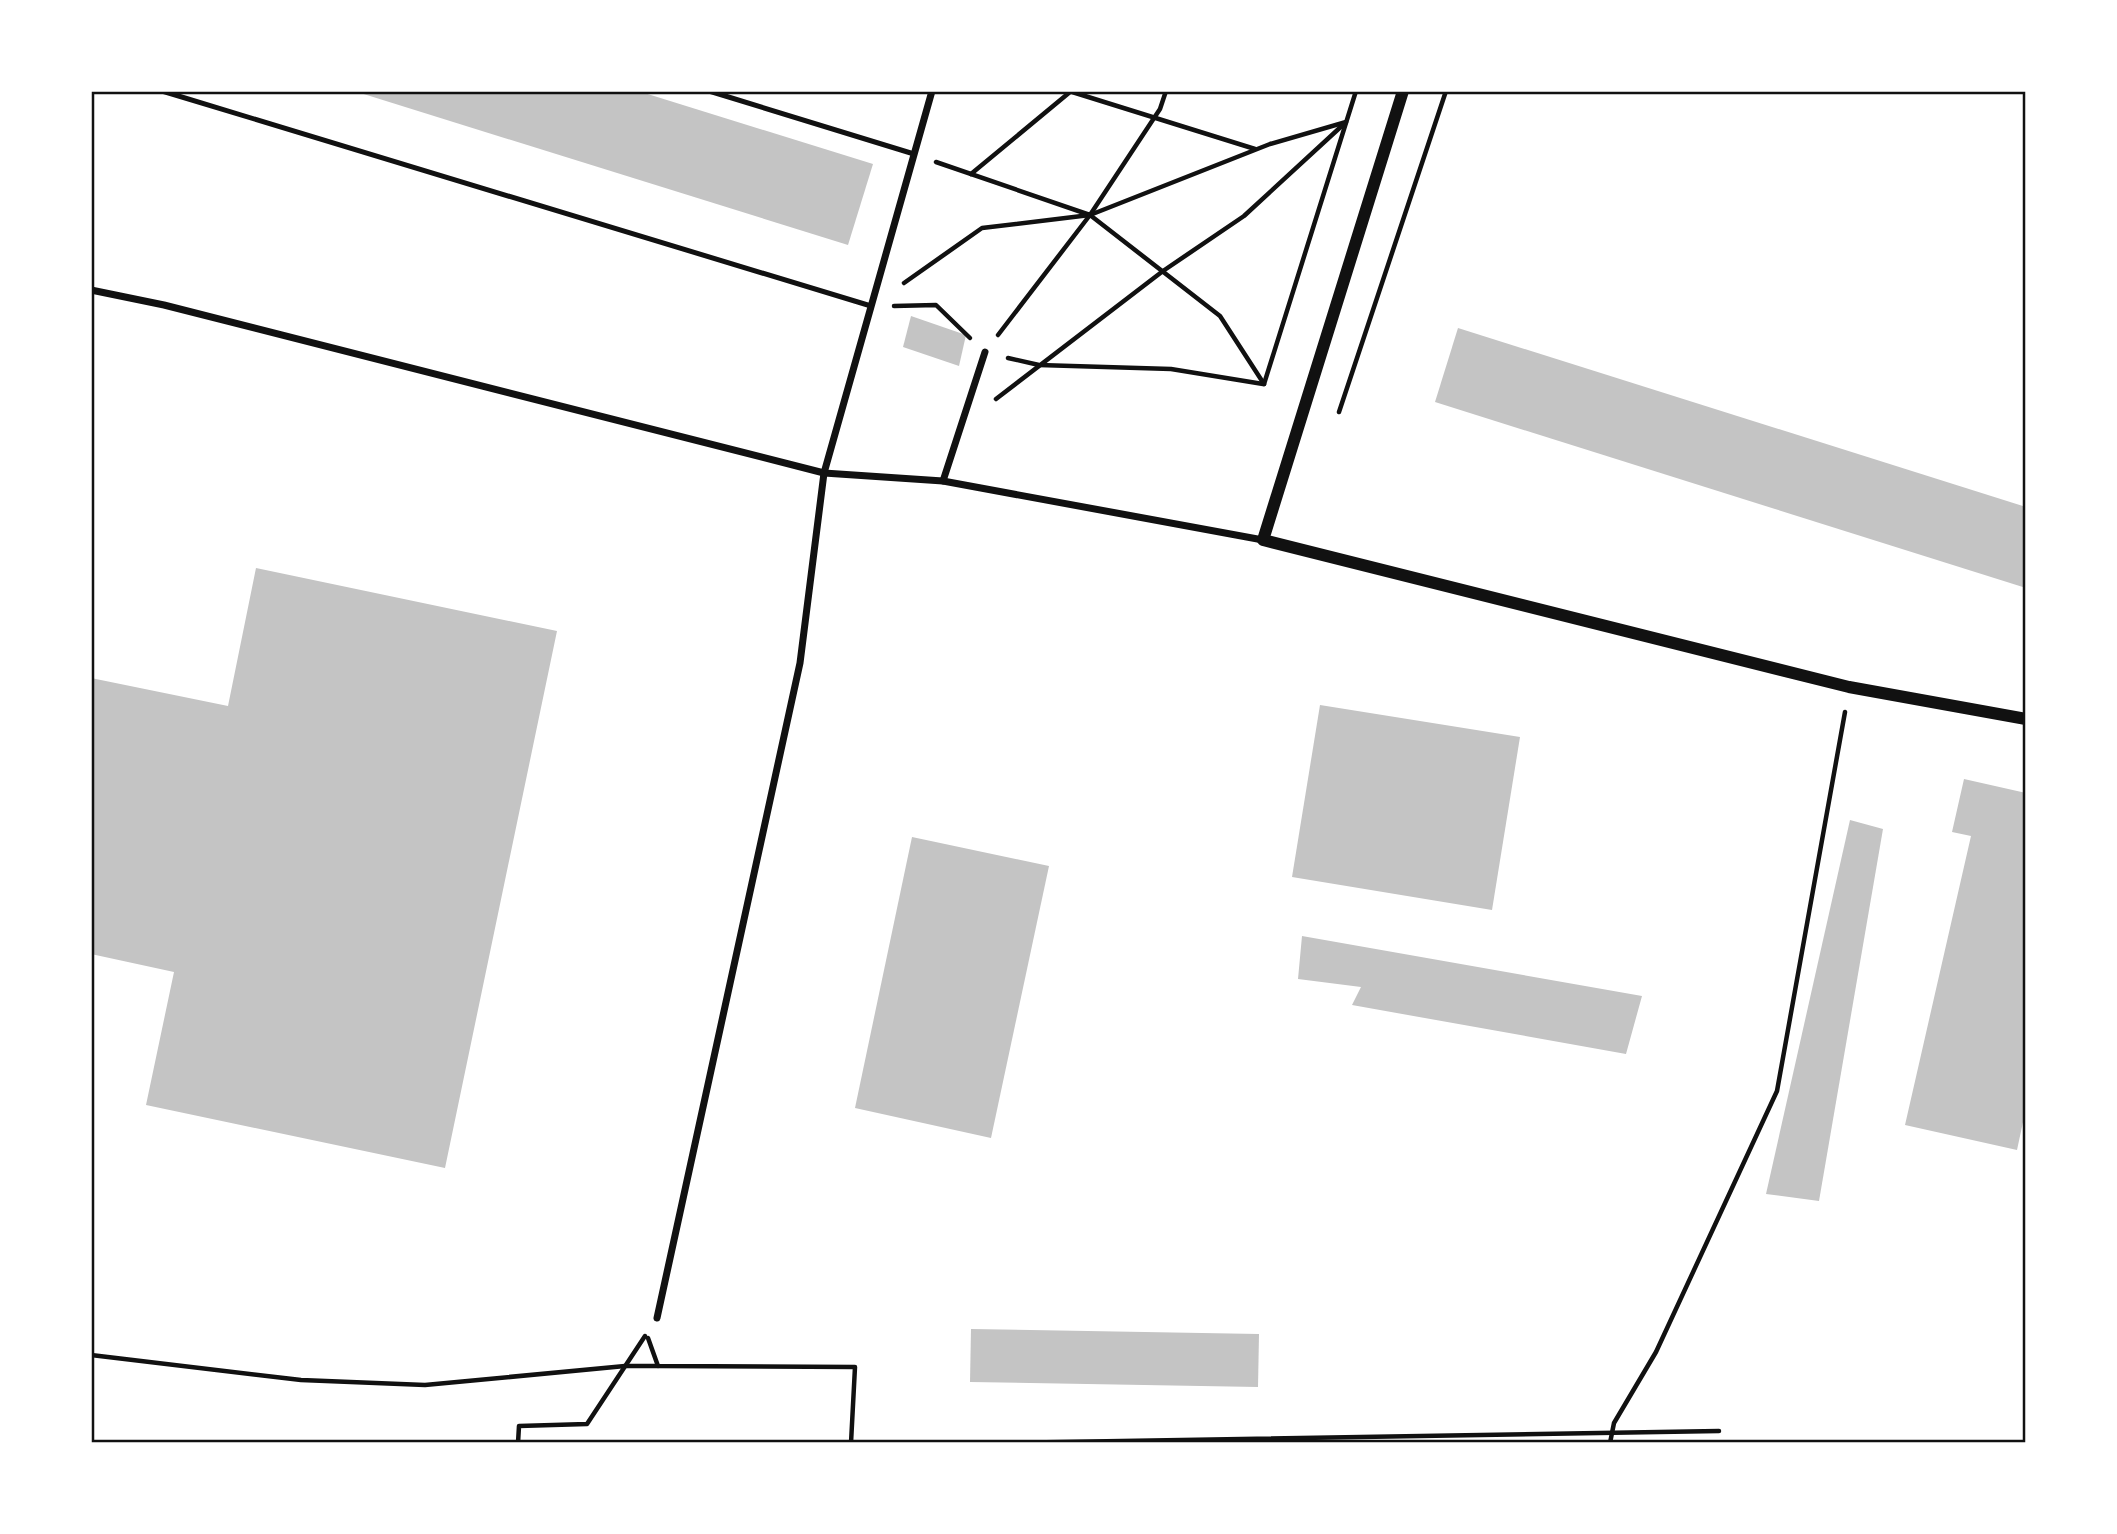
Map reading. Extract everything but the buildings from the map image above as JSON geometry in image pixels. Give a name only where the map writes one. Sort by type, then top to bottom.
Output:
[{"type":"street","points":[[657,1318],[800,663],[824,473],[932,91]]},
{"type":"street","points":[[1262,540],[1403,91]]},
{"type":"street","points":[[91,290],[164,305],[824,473],[943,481],[1262,540],[1849,687],[2026,719]]},
{"type":"street","points":[[943,481],[985,352]]},
{"type":"lane","points":[[162,91],[871,306]]},
{"type":"lane","points":[[709,91],[914,154]]},
{"type":"path","points":[[971,174],[1070,91],[1255,150]]},
{"type":"path","points":[[985,352],[1090,215],[1154,118],[1166,91]]},
{"type":"path","points":[[1264,384],[1356,91]]},
{"type":"path","points":[[1339,412],[1446,91]]},
{"type":"path","points":[[871,306],[982,228],[1090,215],[1255,150],[1346,122]]},
{"type":"path","points":[[961,426],[1163,271],[1244,216],[1346,122]]},
{"type":"path","points":[[914,154],[1090,215],[1220,316],[1264,384]]},
{"type":"path","points":[[871,306],[936,305],[985,352],[1039,365],[1171,369],[1264,384]]},
{"type":"path","points":[[1609,1443],[1614,1423],[1656,1352],[1777,1091],[1849,687]]},
{"type":"path","points":[[518,1443],[519,1426],[587,1424],[646,1334],[658,1366]]},
{"type":"path","points":[[91,1354],[301,1380],[425,1385],[625,1366],[855,1367],[851,1443]]},
{"type":"path","points":[[998,1443],[1719,1431]]}]
